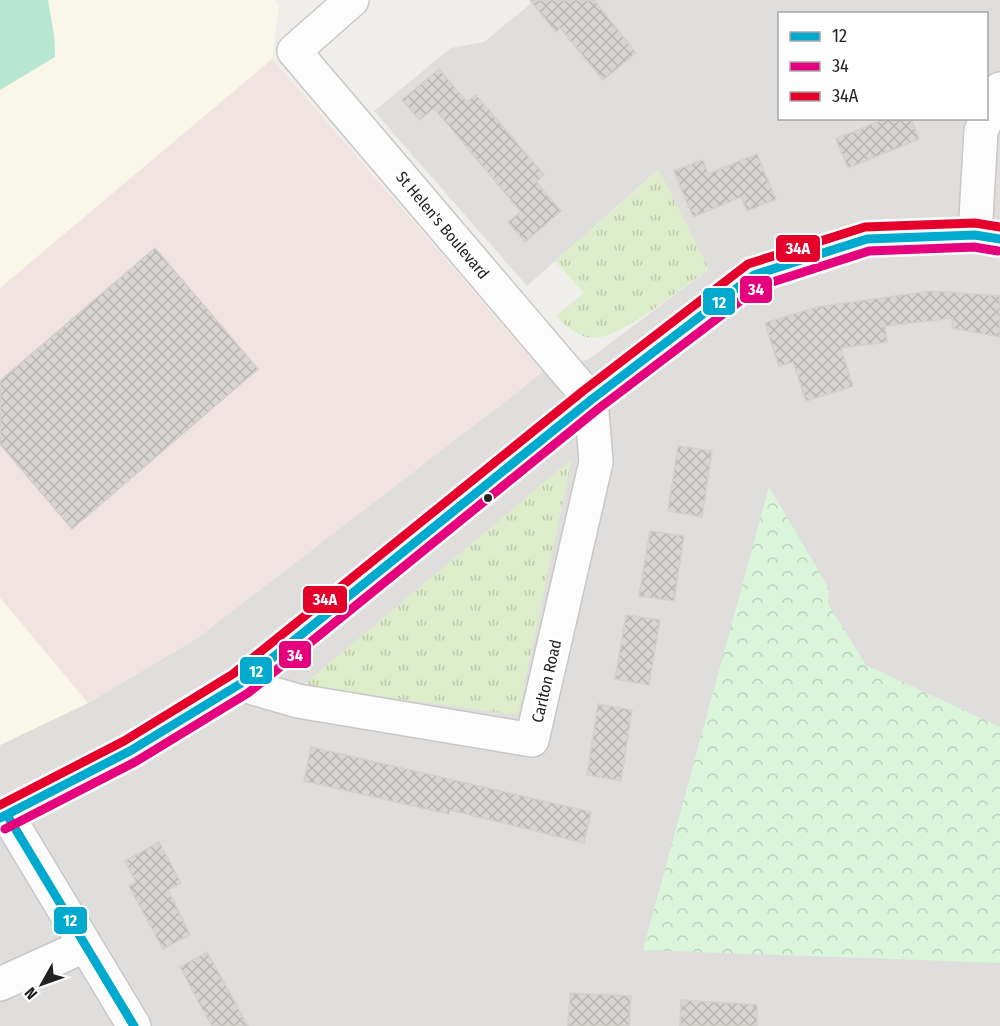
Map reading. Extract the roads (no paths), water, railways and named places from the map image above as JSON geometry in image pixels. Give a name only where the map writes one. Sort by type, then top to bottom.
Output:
[{"type":"main road","points":[[4,816],[130,752],[240,684],[591,399],[754,275],[867,239],[988,237]]},
{"type":"street","name":"St Helen's Boulevard","points":[[352,0],[294,51],[591,399]]},
{"type":"street","points":[[988,116],[1000,89]]},
{"type":"street","points":[[986,120],[981,131],[988,237]]},
{"type":"street","name":"Carlton Road","points":[[240,684],[298,701],[532,740],[596,462],[591,399]]},
{"type":"street","points":[[4,816],[134,1026]]},
{"type":"street","points":[[0,984],[84,946]]}]
